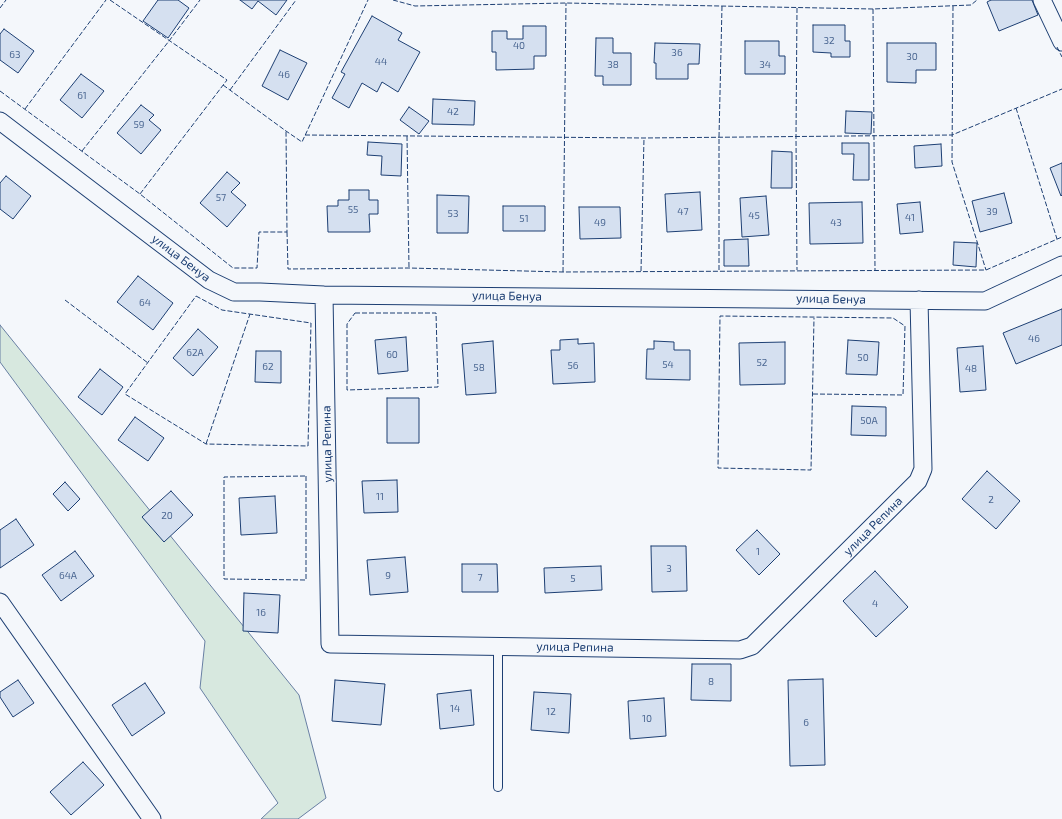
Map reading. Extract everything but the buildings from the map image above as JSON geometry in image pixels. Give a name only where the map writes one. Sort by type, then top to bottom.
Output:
[{"type":"street","points":[[1042,0],[1062,42]]},
{"type":"street","name":"улица Бенуа","points":[[0,121],[209,280],[234,292],[985,300],[1062,265]]},
{"type":"street","name":"улица Репина","points":[[324,294],[330,644],[740,650],[752,646],[918,481],[923,469],[919,300]]},
{"type":"street","points":[[0,602],[152,819]]},
{"type":"lane","points":[[498,646],[498,787]]},
{"type":"shaded area","points":[[0,325],[299,695],[326,798],[298,819],[261,819],[278,803],[200,688],[205,641],[0,362]]},
{"type":"fence","points":[[0,8],[6,0]]},
{"type":"fence","points":[[25,109],[106,0]]},
{"type":"fence","points":[[110,0],[227,80],[140,194]]},
{"type":"fence","points":[[82,151],[200,0]]},
{"type":"fence","points":[[230,90],[296,0]]},
{"type":"fence","points":[[223,85],[302,142],[368,0]]},
{"type":"fence","points":[[393,0],[415,6],[566,3],[873,9],[971,5],[977,0]]},
{"type":"fence","points":[[563,272],[566,3]]},
{"type":"fence","points":[[719,270],[719,137],[722,6]]},
{"type":"fence","points":[[953,6],[952,162],[986,270]]},
{"type":"fence","points":[[797,8],[797,270]]},
{"type":"fence","points":[[873,9],[875,270]]},
{"type":"fence","points":[[1057,47],[1062,57]]},
{"type":"fence","points":[[305,135],[644,138],[952,135],[1062,89]]},
{"type":"fence","points":[[0,91],[140,194],[233,268],[257,268],[259,232],[287,232],[286,131]]},
{"type":"fence","points":[[1016,108],[1057,239]]},
{"type":"fence","points":[[407,136],[409,268]]},
{"type":"fence","points":[[641,271],[644,138]]},
{"type":"fence","points":[[287,232],[288,269],[409,268],[563,272],[986,270],[1062,237]]},
{"type":"fence","points":[[196,296],[222,310],[311,323],[308,446],[206,444],[125,394],[196,296]]},
{"type":"fence","points":[[65,300],[148,363]]},
{"type":"fence","points":[[355,313],[436,313],[438,387],[347,390],[347,324],[355,313]]},
{"type":"fence","points":[[206,444],[250,314]]},
{"type":"fence","points":[[813,394],[903,395],[905,326],[893,318],[720,316],[718,468],[811,470],[814,318]]},
{"type":"fence","points":[[306,476],[306,580],[224,579],[224,477],[306,476]]}]
